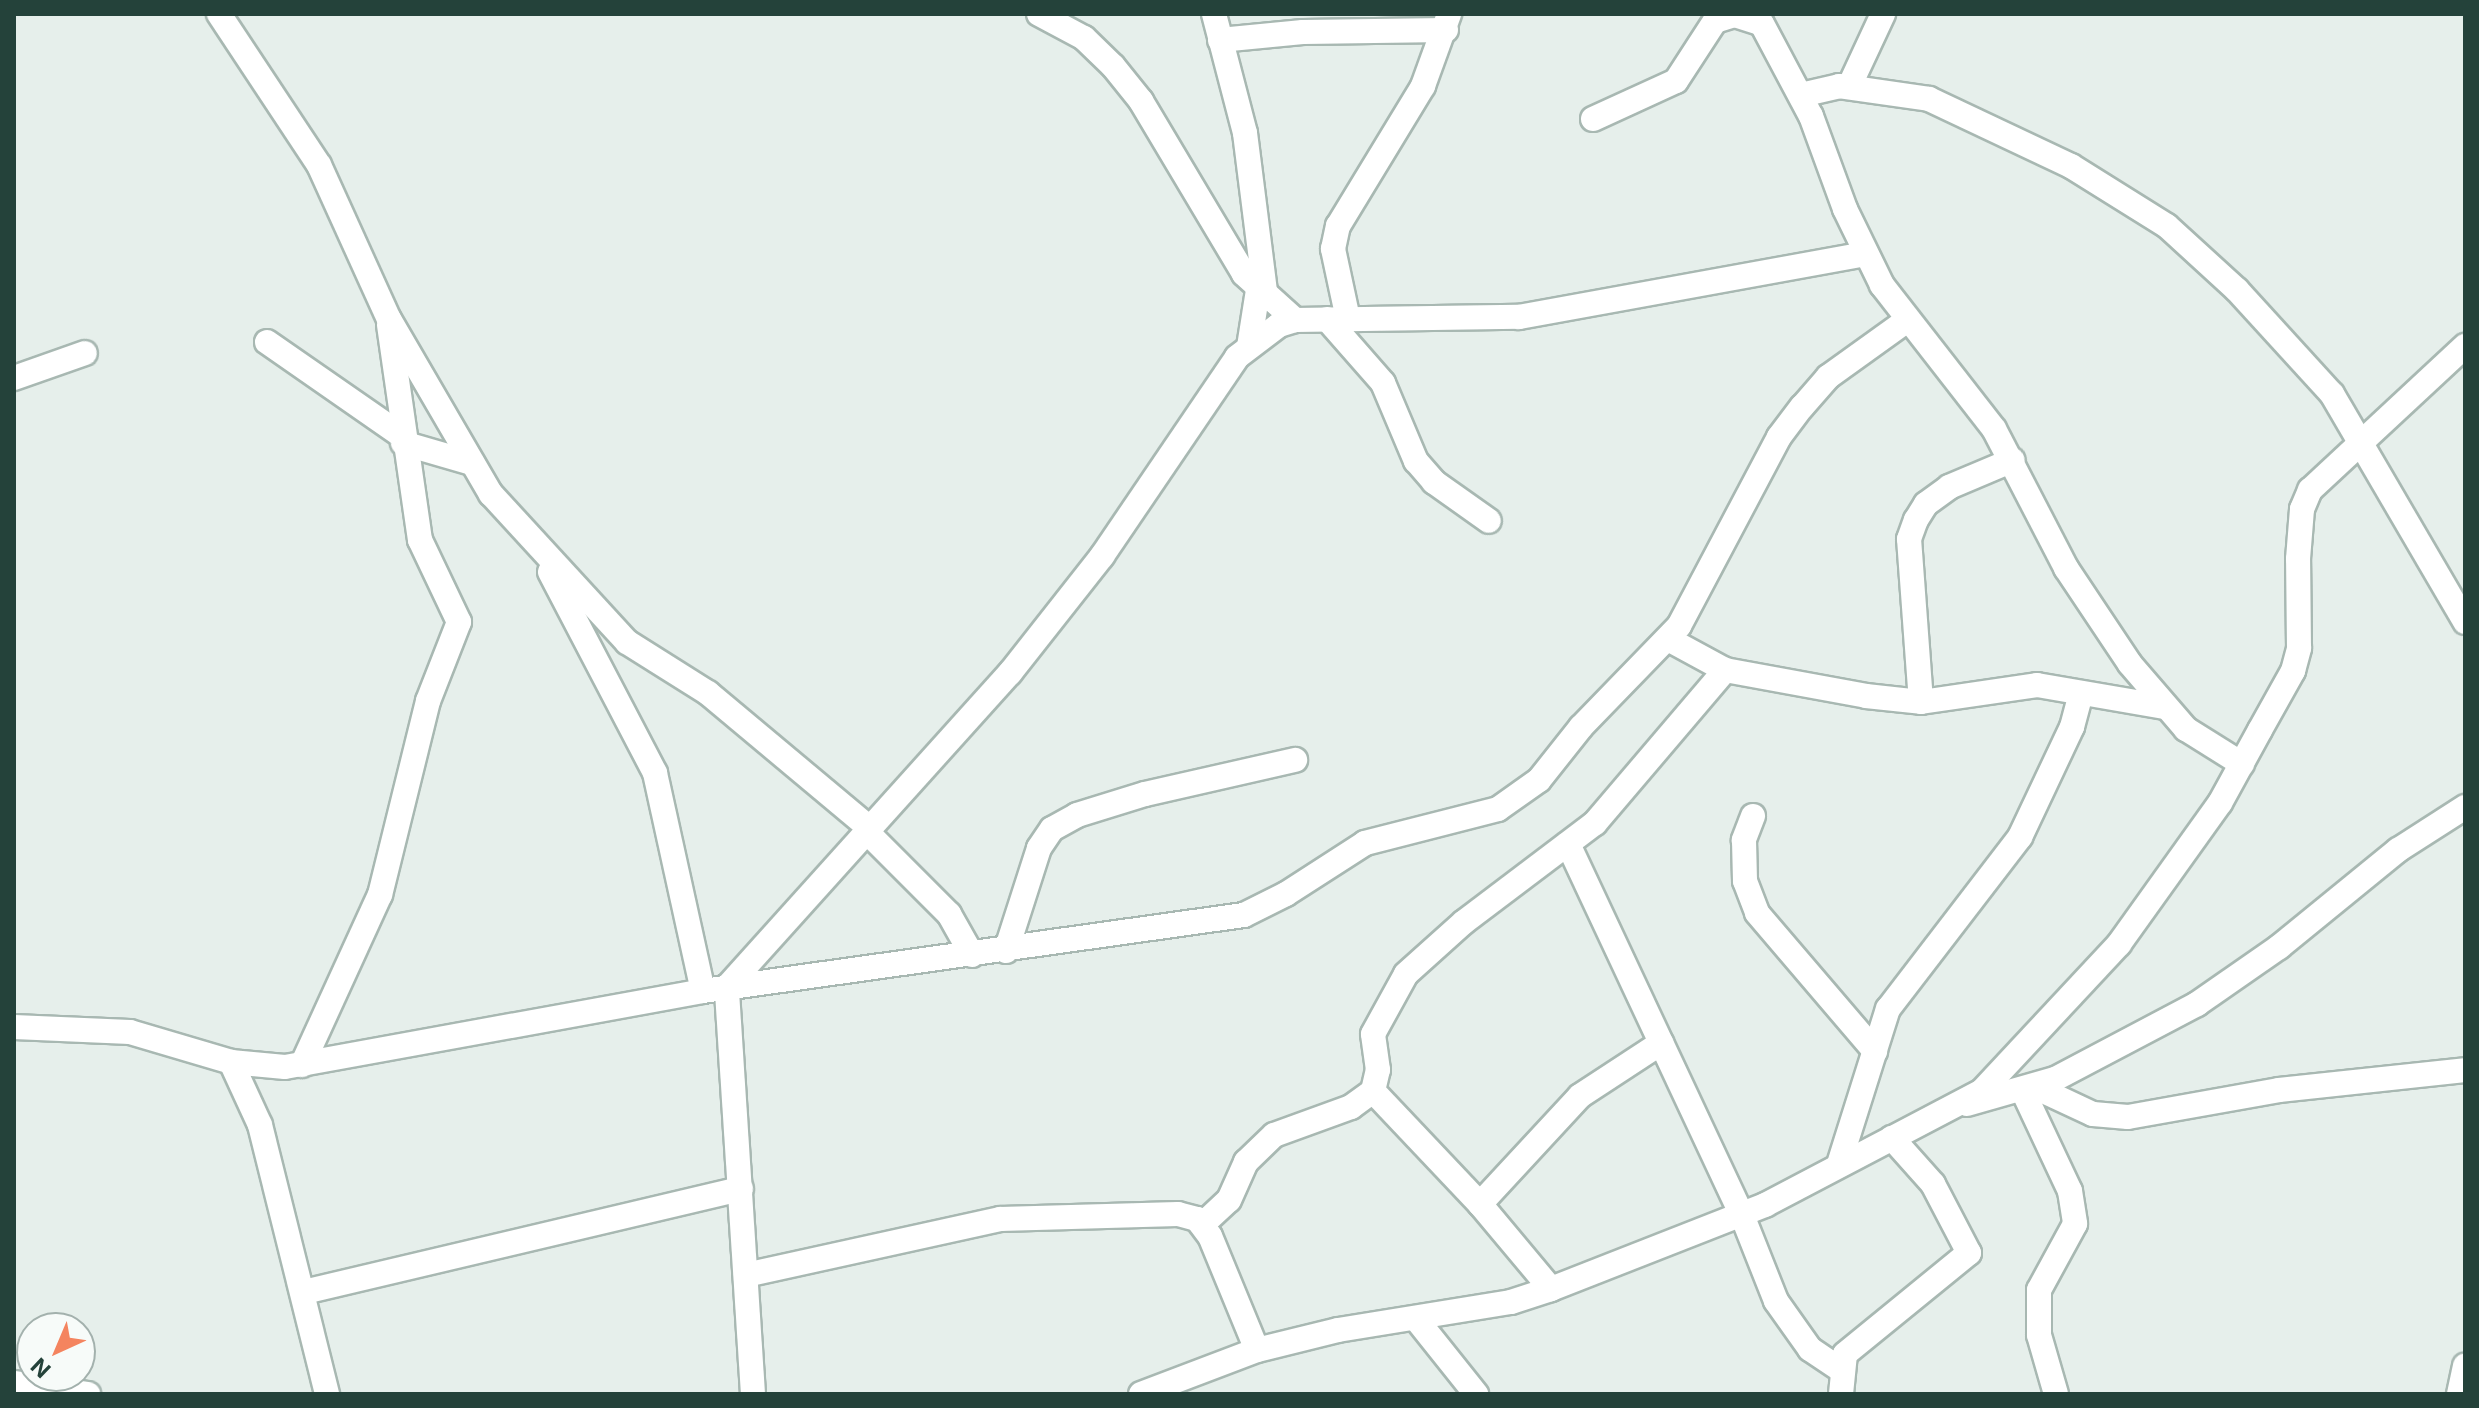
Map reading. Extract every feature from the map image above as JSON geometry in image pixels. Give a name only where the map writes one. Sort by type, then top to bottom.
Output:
[{"type":"street","points":[[219,14],[319,165],[389,319],[472,463],[539,548],[627,642],[708,693],[867,828],[949,914],[972,955]]},
{"type":"street","points":[[1039,14],[1084,38],[1141,101],[1207,219],[1262,294],[1295,320]]},
{"type":"street","points":[[1214,14],[1245,133],[1262,294],[1249,347]]},
{"type":"street","points":[[1849,87],[1883,14]]},
{"type":"street","points":[[1593,119],[1676,81],[1715,21],[1735,15],[1762,24],[1771,35],[1801,95],[1865,254],[1906,321],[1994,429],[2013,460],[2066,568],[2164,707],[2186,729],[2242,764]]},
{"type":"street","points":[[1220,40],[1447,22],[1402,124],[1338,226],[1333,249],[1338,319],[1383,383],[1416,461],[1434,482],[1489,521]]},
{"type":"street","points":[[1801,95],[1849,87],[1929,99],[2118,192],[2200,254],[2307,362],[2362,438],[2465,622]]},
{"type":"street","points":[[715,989],[786,927],[867,828],[1010,673],[1102,556],[1204,401],[1249,347],[1295,320],[1519,317],[1865,254]]},
{"type":"street","points":[[302,1065],[380,895],[428,701],[459,622],[451,596],[423,552],[402,439],[389,319]]},
{"type":"street","points":[[14,1027],[130,1032],[231,1062],[302,1065],[715,989],[1006,951],[1244,915],[1286,894],[1365,843],[1498,809],[1557,763],[1581,727],[1668,639],[1703,583],[1779,437],[1802,407],[1828,377],[1906,321]]},
{"type":"street","points":[[267,342],[402,439],[472,463]]},
{"type":"street","points":[[1963,1105],[2063,1010],[2119,944],[2198,837],[2242,764],[2293,671],[2299,648],[2302,509],[2320,477],[2465,346]]},
{"type":"street","points":[[14,378],[85,353]]},
{"type":"street","points":[[1921,702],[1909,539],[1916,520],[1926,504],[1949,487],[2013,460]]},
{"type":"street","points":[[539,548],[655,773],[715,989],[741,1189],[753,1394]]},
{"type":"street","points":[[1668,639],[1725,670],[1921,702],[2037,685],[2164,707]]},
{"type":"street","points":[[1203,1224],[1229,1200],[1246,1162],[1266,1142],[1282,1130],[1351,1107],[1373,1091],[1378,1070],[1373,1034],[1406,974],[1464,922],[1568,844],[1645,769],[1725,670]]},
{"type":"street","points":[[1839,1164],[1888,1009],[2020,837],[2072,727],[2081,693]]},
{"type":"street","points":[[1006,951],[1039,848],[1052,829],[1145,794],[1295,760]]},
{"type":"street","points":[[1141,1394],[1257,1350],[1338,1330],[1417,1320],[1551,1289],[1742,1215],[1839,1164],[1963,1105],[2029,1089],[2197,1004],[2289,939],[2398,850],[2465,807]]},
{"type":"street","points":[[1753,816],[1744,840],[1745,881],[1757,913],[1875,1051]]},
{"type":"street","points":[[1568,844],[1742,1215],[1784,1316],[1810,1349],[1840,1369]]},
{"type":"street","points":[[1480,1204],[1580,1096],[1661,1043]]},
{"type":"street","points":[[231,1062],[258,1116],[327,1394]]},
{"type":"street","points":[[2029,1089],[2093,1114],[2128,1117],[2279,1090],[2465,1070]]},
{"type":"street","points":[[2029,1089],[2070,1191],[2075,1224],[2071,1239],[2039,1290],[2039,1335],[2056,1394]]},
{"type":"street","points":[[1373,1091],[1480,1204],[1551,1289]]},
{"type":"street","points":[[1841,1394],[1840,1369],[1857,1342],[1969,1253],[1933,1184],[1892,1138]]},
{"type":"street","points":[[304,1292],[741,1189]]},
{"type":"street","points":[[746,1275],[1000,1219],[1178,1214],[1203,1224],[1232,1279],[1257,1350]]},
{"type":"street","points":[[1417,1320],[1476,1394]]},
{"type":"street","points":[[2461,1393],[2465,1366]]},
{"type":"street","points":[[14,1383],[88,1394]]}]
